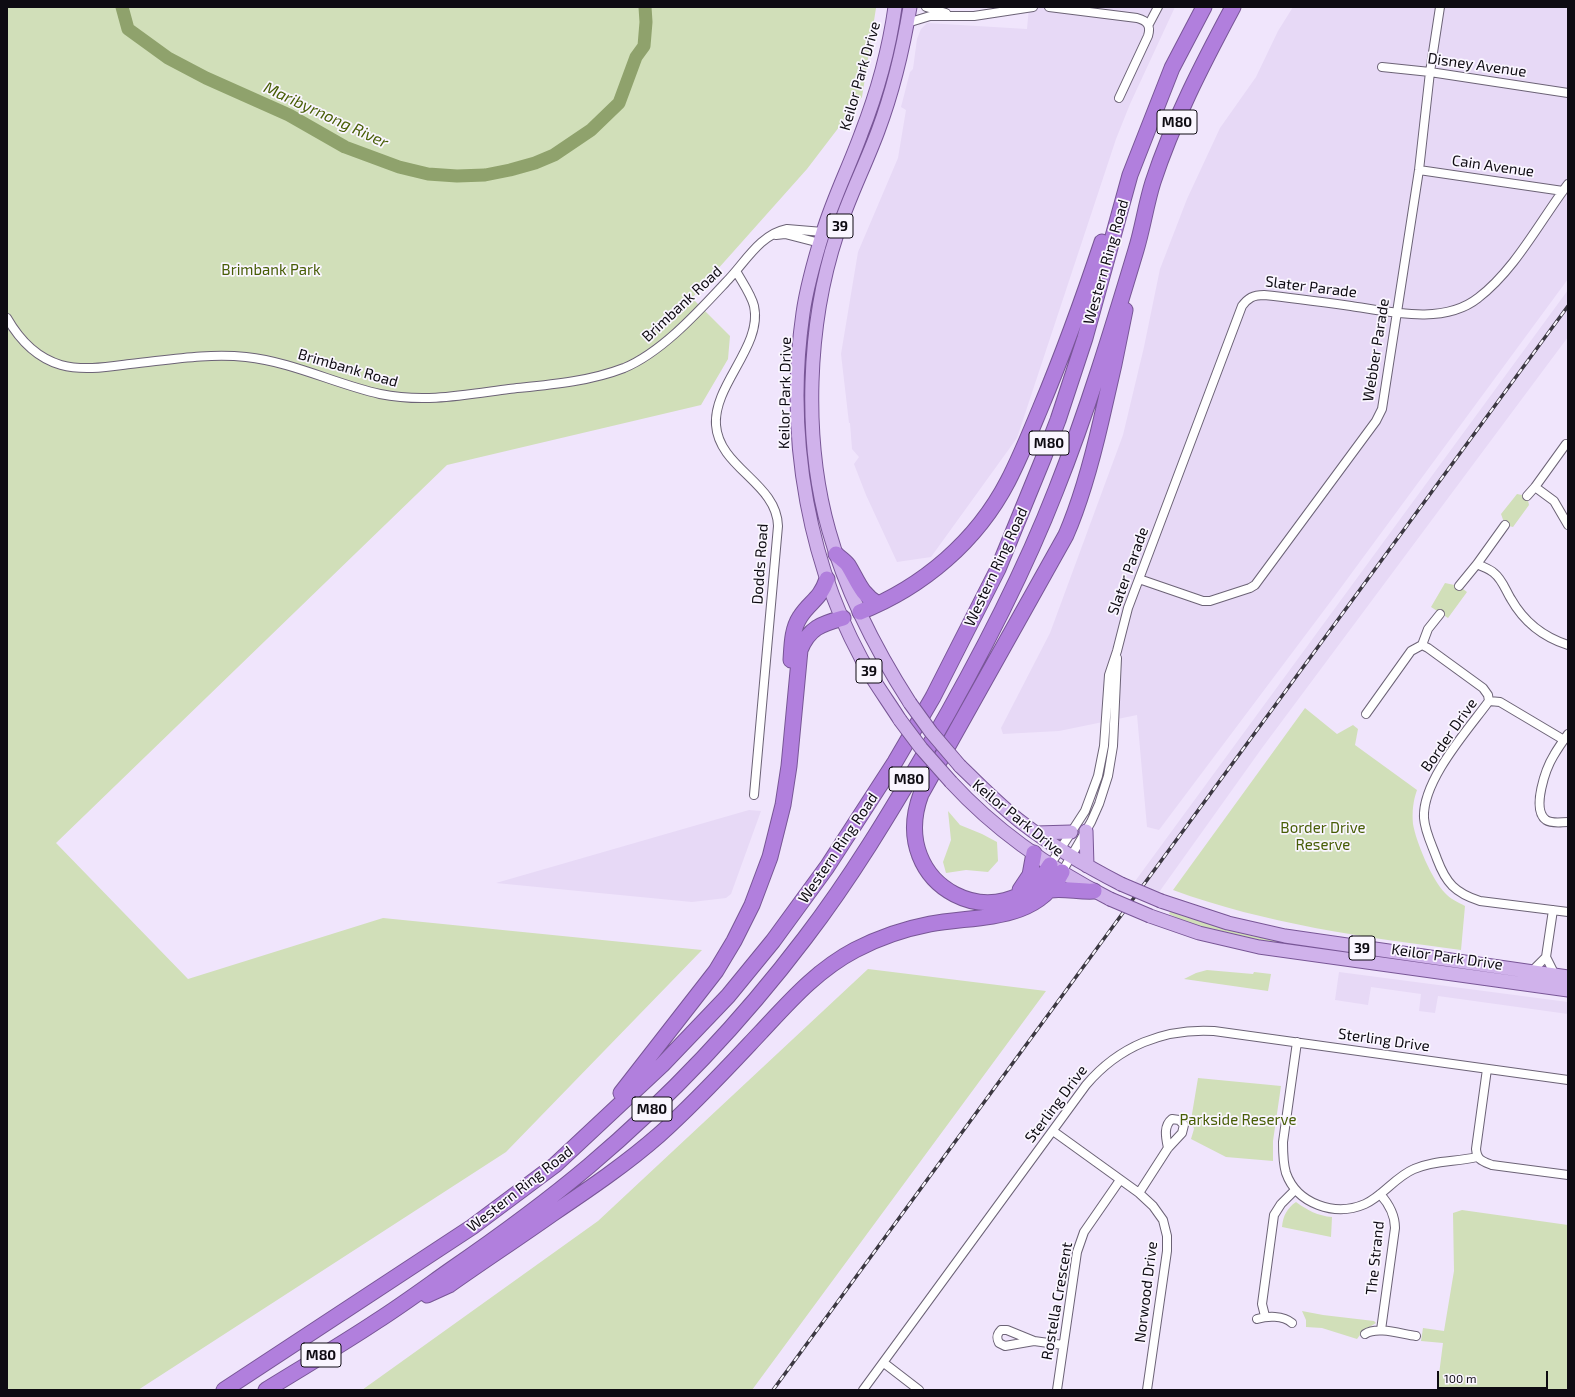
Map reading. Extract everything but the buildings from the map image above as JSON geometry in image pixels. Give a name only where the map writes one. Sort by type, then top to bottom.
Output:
[{"type":"highway","name":"Western Ring Road","points":[[224,1390],[472,1228],[555,1165],[662,1065],[728,996],[773,941],[827,868],[895,762],[933,697],[998,569],[1043,460],[1085,338],[1130,175],[1172,68],[1204,7]]},
{"type":"highway","name":"Western Ring Road","points":[[266,1390],[377,1321],[552,1197],[591,1164],[649,1111],[713,1046],[807,936],[833,900],[873,841],[946,718],[999,619],[1039,534],[1058,486],[1094,384],[1138,244],[1153,184],[1168,142],[1193,86],[1233,7]]},
{"type":"highway","points":[[860,612],[908,588],[945,560],[980,525],[1002,492],[1018,460],[1060,361],[1103,238],[1130,175]]},
{"type":"highway","points":[[1062,861],[1032,887],[1012,898],[994,902],[977,902],[953,894],[939,884],[924,865],[917,849],[914,833],[916,809],[921,794],[1073,520],[1087,478],[1118,350],[1138,244]]},
{"type":"highway","points":[[836,554],[847,564],[855,580],[866,595],[878,604]]},
{"type":"highway","points":[[791,741],[791,674],[795,630],[800,616],[823,591],[827,579]]},
{"type":"highway","points":[[582,1140],[686,1011],[716,971],[741,928],[758,890],[776,836],[786,786],[798,660],[803,642],[818,626],[843,618]]},
{"type":"highway","points":[[1012,898],[1030,875],[1034,853]]},
{"type":"highway","points":[[377,1321],[448,1285],[579,1196],[633,1157],[660,1134],[708,1088],[805,986],[838,960],[871,942],[911,928],[1010,912],[1036,902],[1050,890],[1057,881],[1062,861]]},
{"type":"highway","points":[[1050,890],[1058,889],[1080,892],[1091,889]]},
{"type":"main road","name":"Keilor Park Drive","points":[[898,7],[869,112],[833,203],[814,262],[803,312],[798,360],[798,420],[804,486],[812,525],[827,579],[843,618],[873,678],[900,720],[951,782],[990,819],[1034,853],[1087,866],[1121,884],[1161,901],[1228,923],[1285,936],[1562,976]]},
{"type":"main road","name":"Keilor Park Drive","points":[[910,7],[901,52],[887,106],[836,235],[819,310],[812,363],[812,416],[816,470],[821,501],[836,554],[860,612],[882,659],[910,703],[931,732],[960,766],[1005,808],[1036,833],[1091,889],[1110,899],[1150,916],[1199,933],[1259,947],[1568,990]]},
{"type":"main road","points":[[822,238],[836,235]]},
{"type":"main road","points":[[843,618],[860,612]]},
{"type":"main road","points":[[1086,831],[1087,866]]},
{"type":"main road","points":[[1036,833],[1071,832]]},
{"type":"street","points":[[926,7],[953,15]]},
{"type":"street","points":[[907,23],[922,17],[953,15],[974,16],[1033,7]]},
{"type":"street","points":[[1049,7],[1137,18],[1149,24]]},
{"type":"street","points":[[1119,98],[1148,36],[1150,29],[1149,24],[1158,7]]},
{"type":"street","name":"Webber Parade","points":[[1140,580],[1203,601],[1210,601],[1255,585],[1379,416],[1382,409],[1419,170],[1430,72],[1440,7]]},
{"type":"street","name":"Disney Avenue","points":[[1382,67],[1430,72],[1568,93]]},
{"type":"street","name":"Cain Avenue","points":[[1419,170],[1565,187]]},
{"type":"street","name":"Slater Parade","points":[[1062,861],[1071,832],[1085,810],[1098,776],[1104,746],[1109,675],[1128,608],[1140,580],[1242,306],[1246,301],[1256,295],[1264,295],[1420,314],[1440,313],[1458,309],[1477,299],[1507,270],[1565,187]]},
{"type":"street","name":"Brimbank Road","points":[[7,318],[20,337],[32,349],[55,363],[71,367],[94,368],[204,356],[245,357],[285,364],[378,393],[403,398],[432,399],[576,381],[622,368],[646,356],[663,343],[736,271],[758,245],[768,236],[786,229],[822,238]]},
{"type":"street","name":"Dodds Road","points":[[736,271],[752,300],[755,318],[750,339],[718,403],[716,418],[717,434],[719,441],[728,456],[766,496],[775,510],[778,520],[754,795]]},
{"type":"street","points":[[1527,496],[1566,444]]},
{"type":"street","points":[[1535,487],[1554,501],[1568,525]]},
{"type":"street","points":[[1459,586],[1478,564],[1505,525]]},
{"type":"street","points":[[1478,564],[1494,573],[1506,588],[1520,614],[1530,624],[1547,636],[1568,645]]},
{"type":"street","points":[[1422,646],[1428,629],[1440,614]]},
{"type":"street","points":[[1366,714],[1411,651],[1422,646],[1428,648],[1483,688],[1490,701]]},
{"type":"street","name":"Slater Parade","points":[[1062,861],[1086,831],[1101,799],[1111,761],[1117,674],[1117,651]]},
{"type":"street","name":"Border Drive","points":[[1566,737],[1500,702],[1490,701],[1437,773],[1429,789],[1425,804],[1424,818],[1428,836],[1443,873],[1449,883],[1458,892],[1480,901],[1568,912]]},
{"type":"street","points":[[1566,737],[1554,756],[1546,773],[1540,799],[1540,808],[1547,821],[1555,823],[1568,822]]},
{"type":"street","points":[[1531,972],[1546,957],[1553,910]]},
{"type":"street","points":[[1546,957],[1562,976]]},
{"type":"street","name":"Sterling Drive","points":[[863,1390],[884,1363],[911,1322],[1086,1085],[1102,1068],[1128,1049],[1150,1039],[1173,1033],[1205,1030],[1568,1080]]},
{"type":"street","points":[[1297,1042],[1283,1142],[1283,1158],[1286,1172],[1295,1190],[1305,1198],[1317,1205],[1328,1208],[1343,1209],[1355,1207],[1366,1203],[1380,1194],[1402,1175],[1414,1169],[1427,1164],[1477,1157]]},
{"type":"street","points":[[1487,1069],[1476,1149],[1477,1157],[1480,1161],[1492,1165],[1568,1175]]},
{"type":"street","name":"Norwood Drive","points":[[1053,1131],[1154,1206],[1163,1220],[1167,1245],[1147,1390]]},
{"type":"street","points":[[1139,1194],[1168,1148]]},
{"type":"street","name":"Rostella Crescent","points":[[1057,1390],[1077,1252],[1084,1232],[1120,1180]]},
{"type":"street","points":[[1265,1316],[1262,1304],[1274,1215],[1281,1204],[1295,1190]]},
{"type":"street","name":"The Strand","points":[[1380,1194],[1390,1207],[1395,1218],[1395,1228],[1381,1330]]},
{"type":"street","points":[[1257,1319],[1265,1316],[1288,1319],[1292,1322]]},
{"type":"street","points":[[1365,1334],[1370,1331],[1381,1330],[1416,1336]]},
{"type":"street","points":[[1034,1341],[1063,1346]]},
{"type":"street","points":[[884,1363],[919,1390]]},
{"type":"shaded area","points":[[1029,7],[1175,7],[1130,104],[1116,139],[1017,438],[931,557],[897,562],[866,495],[854,464],[859,457],[852,449],[841,354],[858,252],[898,158],[906,110],[901,107],[910,72],[913,69],[917,39],[921,29],[927,23],[1027,29]]},
{"type":"shaded area","points":[[1293,7],[1568,7],[1568,279],[1334,597],[1159,830],[1147,827],[1137,715],[1059,731],[1003,734],[1001,728],[1050,633],[1123,435],[1144,347],[1160,269],[1187,199],[1220,128],[1256,77],[1278,31]]},
{"type":"shaded area","points":[[1568,290],[1568,337],[1262,748],[1157,895],[1133,884]]},
{"type":"shaded area","points":[[749,810],[761,811],[731,894],[726,898],[692,902],[496,883]]},
{"type":"shaded area","points":[[1339,972],[1568,1002],[1568,1014],[1438,996],[1435,1013],[1419,1011],[1421,994],[1371,987],[1368,1005],[1335,1000]]},
{"type":"green space","name":"Brimbank Park","points":[[7,7],[876,8],[862,97],[807,169],[692,298],[730,336],[728,359],[701,405],[447,465],[56,843],[188,979],[383,918],[702,950],[506,1152],[138,1390],[7,1390]]},
{"type":"green space","points":[[1517,494],[1527,496],[1529,505],[1513,527],[1505,525],[1501,514]]},
{"type":"green space","points":[[1445,583],[1459,586],[1467,592],[1448,618],[1431,607]]},
{"type":"green space","name":"Border Drive Reserve","points":[[1305,708],[1337,734],[1353,725],[1358,729],[1355,745],[1417,790],[1413,807],[1413,824],[1421,850],[1440,887],[1449,897],[1465,906],[1461,950],[1315,928],[1243,912],[1173,890]]},
{"type":"green space","points":[[948,811],[960,825],[997,842],[998,861],[988,872],[966,870],[946,873],[943,862],[951,840]]},
{"type":"green space","points":[[1171,909],[1568,981],[1568,986],[1281,946],[1199,928],[1169,914]]},
{"type":"green space","points":[[868,969],[1046,991],[752,1390],[362,1390],[598,1221]]},
{"type":"green space","points":[[1207,970],[1271,974],[1268,991],[1184,979],[1196,973]]},
{"type":"green space","name":"Parkside Reserve","points":[[1198,1078],[1281,1086],[1273,1141],[1273,1161],[1226,1157],[1191,1139],[1194,1129],[1191,1120]]},
{"type":"green space","points":[[1296,1202],[1313,1212],[1332,1217],[1331,1237],[1282,1227],[1283,1219],[1286,1213]]},
{"type":"green space","points":[[1462,1210],[1568,1225],[1568,1390],[1437,1390],[1443,1343],[1421,1341],[1423,1328],[1444,1331],[1454,1271],[1453,1213]]},
{"type":"green space","points":[[1302,1311],[1374,1321],[1376,1323],[1363,1331],[1357,1339],[1322,1328],[1306,1327],[1306,1320]]},
{"type":"waterway","name":"Maribyrnong River","points":[[122,7],[128,29],[168,58],[206,78],[289,115],[345,147],[399,167],[428,174],[457,176],[485,175],[535,163],[554,155],[591,130],[619,103],[636,57],[644,46],[646,22],[645,7]]},
{"type":"railway","points":[[773,1390],[1568,306]]}]
